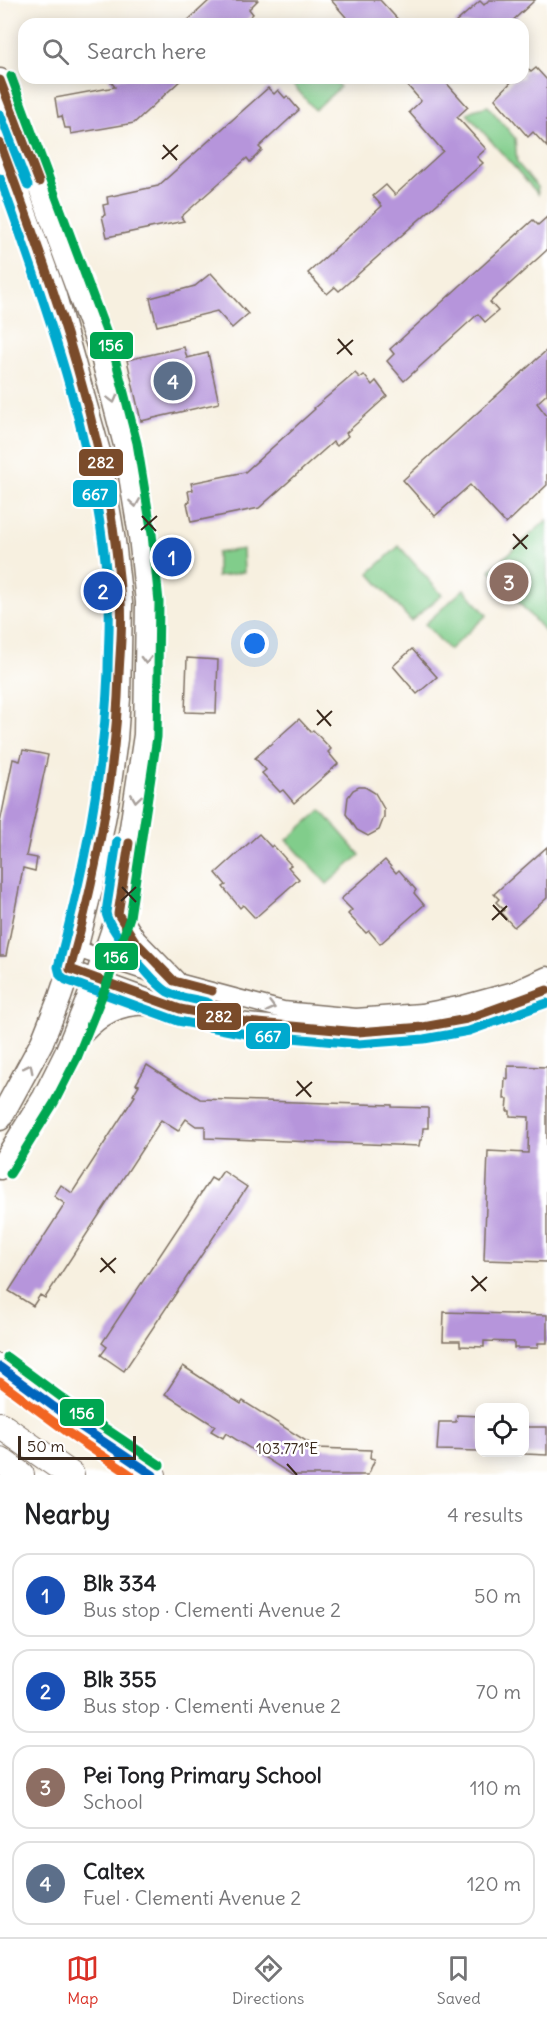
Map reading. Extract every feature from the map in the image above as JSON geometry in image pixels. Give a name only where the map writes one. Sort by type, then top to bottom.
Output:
[{"type":"main road","points":[[0,80],[101,353],[125,445],[140,536],[147,602],[144,740],[118,914],[100,969],[66,1053],[44,1097],[0,1168]]},
{"type":"main road","points":[[0,143],[55,296],[99,452],[114,541],[121,603],[119,698],[108,798],[92,885],[73,959],[42,1042],[0,1119]]},
{"type":"main road","points":[[101,836],[105,841],[114,844],[130,840]]},
{"type":"main road","points":[[118,914],[135,941],[174,981]]},
{"type":"main road","points":[[66,1053],[88,1026],[105,1012],[136,1004],[180,1009]]},
{"type":"main road","points":[[0,1367],[77,1424],[153,1475]]},
{"type":"main road","points":[[0,1425],[71,1475]]},
{"type":"main road","points":[[0,1460],[21,1475]]},
{"type":"street","points":[[73,959],[100,969],[180,1009],[247,1022],[358,1032],[423,1027],[467,1019],[547,990]]},
{"type":"street","points":[[100,969],[174,981],[283,1010],[356,1017],[421,1012],[463,1004],[514,990],[547,975]]},
{"type":"green space","points":[[292,84],[337,84],[340,87],[315,110]]},
{"type":"green space","points":[[488,106],[515,138],[517,163],[537,186],[538,194],[467,114]]},
{"type":"green space","points":[[547,520],[547,634],[490,570]]},
{"type":"green space","points":[[399,546],[442,595],[411,621],[369,573]]},
{"type":"green space","points":[[243,549],[244,572],[217,577],[217,553]]},
{"type":"green space","points":[[464,589],[487,615],[449,650],[425,624]]},
{"type":"green space","points":[[321,810],[360,855],[327,884],[287,840]]},
{"type":"building","points":[[210,0],[258,0],[249,9],[253,14],[249,18],[190,18]]},
{"type":"building","points":[[331,0],[380,0],[396,18],[347,18]]},
{"type":"building","points":[[489,0],[535,0],[516,18],[461,18],[480,1],[484,5]]},
{"type":"building","points":[[536,68],[547,80],[547,147],[533,132],[528,137],[495,99],[509,84],[529,84],[529,70],[531,72]]},
{"type":"building","points":[[113,84],[176,84],[134,123],[71,134],[70,128],[65,128],[62,116],[58,117],[55,98],[115,87]]},
{"type":"building","points":[[406,84],[447,84],[468,107],[457,117],[486,149],[477,157],[483,163],[339,291],[335,287],[327,294],[308,273],[382,206],[373,196],[386,185],[395,195],[443,151],[409,112],[421,101]]},
{"type":"building","points":[[268,88],[274,94],[278,90],[285,98],[287,96],[299,110],[259,147],[262,150],[250,162],[247,158],[181,217],[184,221],[107,237],[102,216],[105,215],[103,205],[108,204],[107,197],[158,186]]},
{"type":"building","points":[[547,217],[547,250],[490,302],[498,311],[485,322],[478,314],[404,381],[387,361],[394,354],[390,349],[533,220],[538,225]]},
{"type":"building","points":[[211,273],[248,314],[232,328],[217,311],[157,326],[150,298],[195,286]]},
{"type":"building","points":[[184,347],[187,358],[208,353],[219,403],[141,421],[127,360]]},
{"type":"building","points":[[547,350],[547,394],[537,403],[547,416],[547,485],[506,524],[470,485],[435,516],[403,480]]},
{"type":"building","points":[[355,373],[360,378],[364,375],[372,385],[376,381],[387,396],[346,433],[348,436],[337,446],[333,442],[259,508],[191,522],[187,503],[190,502],[188,491],[193,490],[191,483],[245,472]]},
{"type":"building","points":[[412,649],[437,677],[417,694],[393,666]]},
{"type":"building","points":[[187,658],[218,660],[216,713],[185,712]]},
{"type":"building","points":[[299,719],[331,749],[328,752],[338,764],[294,803],[283,790],[280,792],[262,773],[266,770],[255,758]]},
{"type":"building","points":[[23,750],[48,755],[26,856],[37,858],[35,871],[23,868],[6,956],[0,956],[0,823],[13,759],[20,761]]},
{"type":"building","points":[[365,787],[375,793],[384,809],[384,817],[379,830],[368,836],[357,830],[346,814],[348,797],[353,790]]},
{"type":"building","points":[[259,834],[271,847],[273,845],[291,865],[288,867],[299,879],[255,918],[243,905],[240,908],[223,887],[226,885],[216,873]]},
{"type":"building","points":[[547,847],[547,898],[514,927],[501,913],[504,910],[496,902],[499,899],[494,894]]},
{"type":"building","points":[[385,860],[396,873],[399,870],[416,890],[414,893],[424,905],[380,944],[369,931],[366,933],[348,914],[352,910],[341,899]]},
{"type":"building","points":[[147,1065],[200,1099],[428,1108],[428,1128],[423,1128],[419,1146],[205,1138],[205,1126],[196,1126],[186,1119],[178,1131],[161,1120],[45,1298],[40,1295],[33,1306],[9,1291],[65,1204],[54,1196],[61,1185],[72,1193],[135,1096],[133,1095],[139,1085],[136,1084]]},
{"type":"building","points":[[508,1066],[547,1067],[547,1262],[484,1260],[488,1151],[528,1153],[529,1117],[510,1116],[510,1111],[507,1111],[508,1099],[504,1099]]},
{"type":"building","points":[[223,1171],[247,1187],[124,1371],[101,1355],[107,1347],[102,1343],[211,1178],[216,1181]]},
{"type":"building","points":[[444,1312],[547,1315],[547,1343],[538,1343],[538,1348],[514,1348],[514,1342],[484,1341],[484,1347],[460,1346],[460,1341],[443,1341]]},
{"type":"building","points":[[183,1366],[241,1404],[243,1401],[317,1448],[371,1450],[370,1458],[375,1459],[368,1475],[292,1475],[226,1433],[223,1438],[211,1431],[215,1426],[165,1394]]},
{"type":"building","points":[[457,1415],[475,1416],[475,1451],[437,1450],[439,1422],[456,1422]]},
{"type":"building","points":[[529,1427],[547,1427],[547,1455],[529,1454]]},
{"type":"transit line","name":"156","points":[[10,1174],[54,1103],[77,1058],[107,984],[130,917],[157,737],[159,602],[152,534],[137,443],[113,350],[11,76]]},
{"type":"transit line","name":"282","points":[[0,80],[39,182]]},
{"type":"transit line","name":"667","points":[[0,114],[28,186]]},
{"type":"transit line","name":"282","points":[[0,143],[60,311],[93,426],[106,484],[121,602],[122,629],[117,712],[104,823],[89,896],[70,969],[180,1009],[247,1022],[358,1032],[423,1027],[467,1019],[547,990]]},
{"type":"transit line","name":"667","points":[[0,178],[54,334],[84,441],[104,549],[109,604],[108,672],[102,747],[84,857],[58,967],[60,975],[66,980],[178,1021],[246,1034],[358,1044],[424,1039],[469,1031],[547,1003]]},
{"type":"transit line","name":"667","points":[[117,841],[106,912],[108,920],[132,955],[161,987],[173,994],[209,1003]]},
{"type":"transit line","name":"282","points":[[129,843],[118,914],[135,941],[174,981],[212,991]]},
{"type":"transit line","name":"156","points":[[7,1357],[84,1414],[160,1465]]},
{"type":"transit line","points":[[0,1367],[77,1424],[153,1475]]},
{"type":"transit line","points":[[0,1382],[70,1434],[131,1475]]},
{"type":"place","name":"Caltex","points":[[173,381]]},
{"type":"place","name":"Blk 334","points":[[172,557]]},
{"type":"place","name":"Pei Tong Primary School","points":[[509,582]]},
{"type":"place","name":"Blk 355","points":[[103,591]]}]
